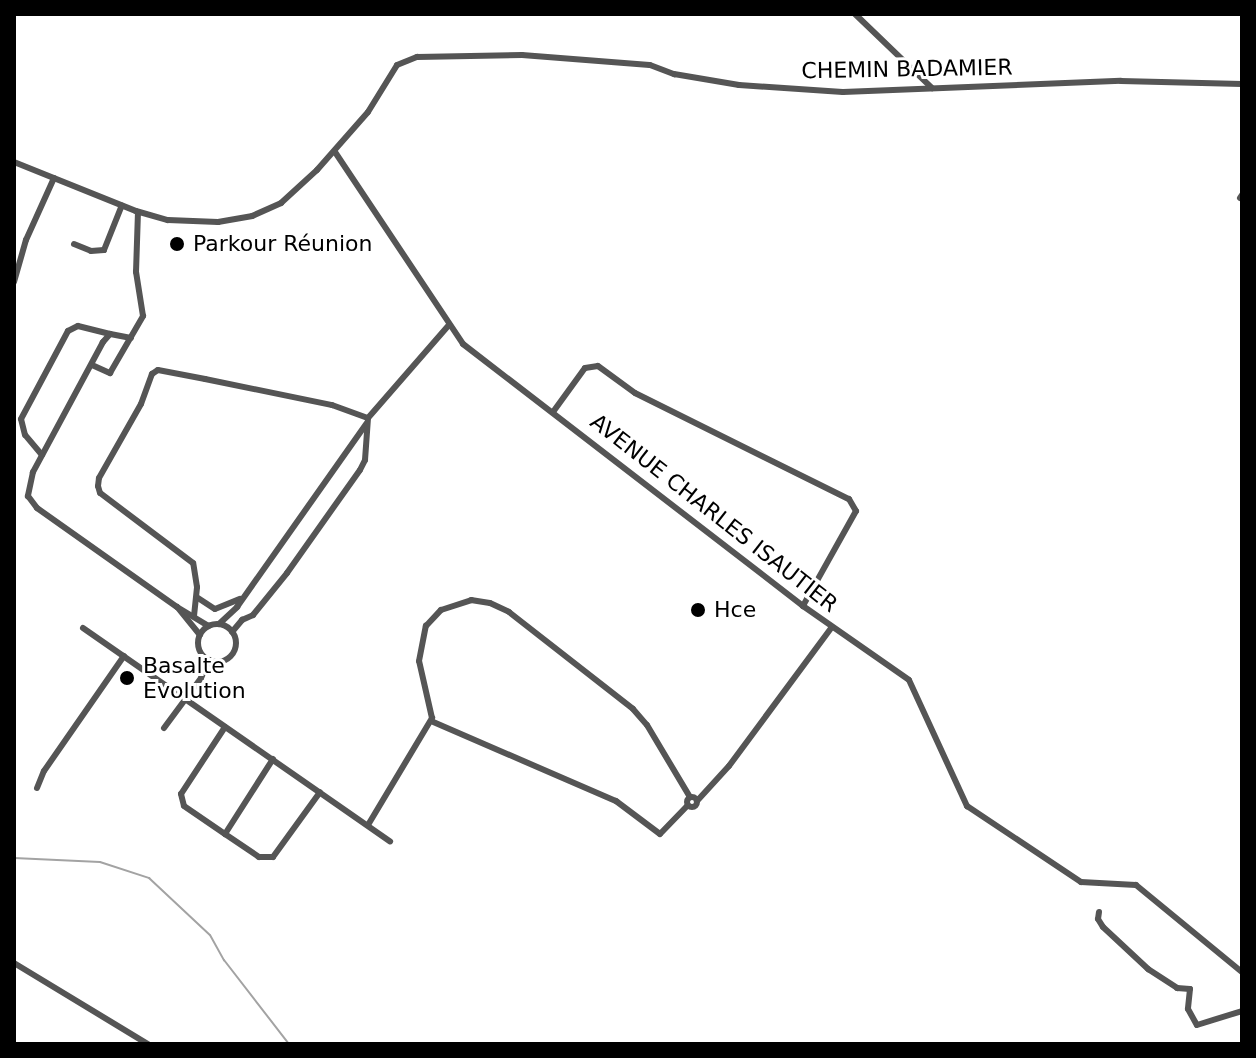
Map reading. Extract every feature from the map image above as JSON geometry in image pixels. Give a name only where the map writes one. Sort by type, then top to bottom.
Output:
[{"type":"street","points":[[855,14],[932,88]]},
{"type":"street","name":"CHEMIN BADAMIER","points":[[14,162],[138,212],[192,222],[252,216],[281,203],[335,152],[368,112],[397,65],[417,57],[522,55],[650,65],[674,74],[739,85],[807,90],[1121,81],[1242,84]]},
{"type":"street","name":"AVENUE CHARLES ISAUTIER","points":[[335,152],[448,326],[463,344],[803,606],[913,685],[967,806],[1081,882],[1136,885],[1242,972]]},
{"type":"street","points":[[14,282],[26,240],[54,178]]},
{"type":"street","points":[[74,244],[91,251],[104,250],[122,205]]},
{"type":"street","points":[[92,365],[110,373],[131,338],[143,309],[136,272],[138,212]]},
{"type":"street","points":[[42,455],[25,435],[21,419],[68,331],[78,326],[131,338]]},
{"type":"street","points":[[219,624],[232,632],[236,642],[231,656],[221,662],[209,660],[199,648],[200,635],[209,626],[219,624],[245,594],[367,421],[448,326]]},
{"type":"street","points":[[110,334],[29,480],[28,496],[32,502],[177,607],[209,626]]},
{"type":"street","points":[[553,412],[585,368],[598,366],[635,393],[849,499],[856,511],[803,606]]},
{"type":"street","points":[[194,616],[198,598],[195,569],[187,555],[100,493],[98,486],[154,372],[332,405],[367,421]]},
{"type":"street","points":[[232,632],[242,620],[253,615],[282,580],[360,470],[365,460],[367,421]]},
{"type":"street","points":[[198,598],[215,609],[245,594]]},
{"type":"street","points":[[368,825],[431,721],[419,661],[426,626],[441,610],[460,601],[490,603],[509,612],[633,709],[647,725],[692,800]]},
{"type":"street","points":[[177,607],[200,635]]},
{"type":"street","points":[[431,721],[616,801],[660,834],[711,785],[832,627]]},
{"type":"street","points":[[83,628],[390,841]]},
{"type":"street","points":[[37,788],[44,771],[124,656]]},
{"type":"street","points":[[164,728],[187,699],[209,660]]},
{"type":"street","points":[[225,727],[181,794],[184,806],[259,857],[273,857],[320,792]]},
{"type":"street","points":[[225,834],[273,759]]},
{"type":"street","points":[[1099,912],[1098,919],[1103,927],[1148,969],[1177,988],[1190,989],[1188,1009],[1197,1025],[1242,1011]]},
{"type":"street","points":[[14,963],[148,1044]]},
{"type":"waterway","points":[[14,858],[100,862],[149,878],[210,935],[224,960],[289,1044]]},
{"type":"place","name":"Parkour Réunion","points":[[177,244]]},
{"type":"place","name":"Hce","points":[[698,610]]},
{"type":"place","name":"Basalte Evolution","points":[[127,678]]}]
